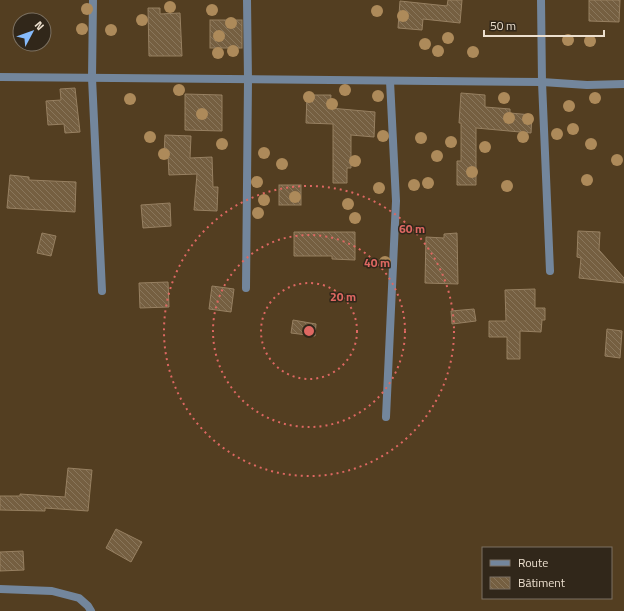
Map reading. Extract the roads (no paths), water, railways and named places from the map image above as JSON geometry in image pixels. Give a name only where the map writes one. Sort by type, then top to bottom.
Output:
[{"type":"street","points":[[93,0],[92,78],[102,290]]},
{"type":"street","points":[[246,288],[248,80],[247,0]]},
{"type":"street","points":[[541,0],[542,82],[550,272]]},
{"type":"street","points":[[0,77],[542,82],[587,85],[624,84]]},
{"type":"street","points":[[386,417],[396,201],[390,81]]},
{"type":"street","points":[[0,589],[52,590],[78,598],[88,606],[91,611]]}]
